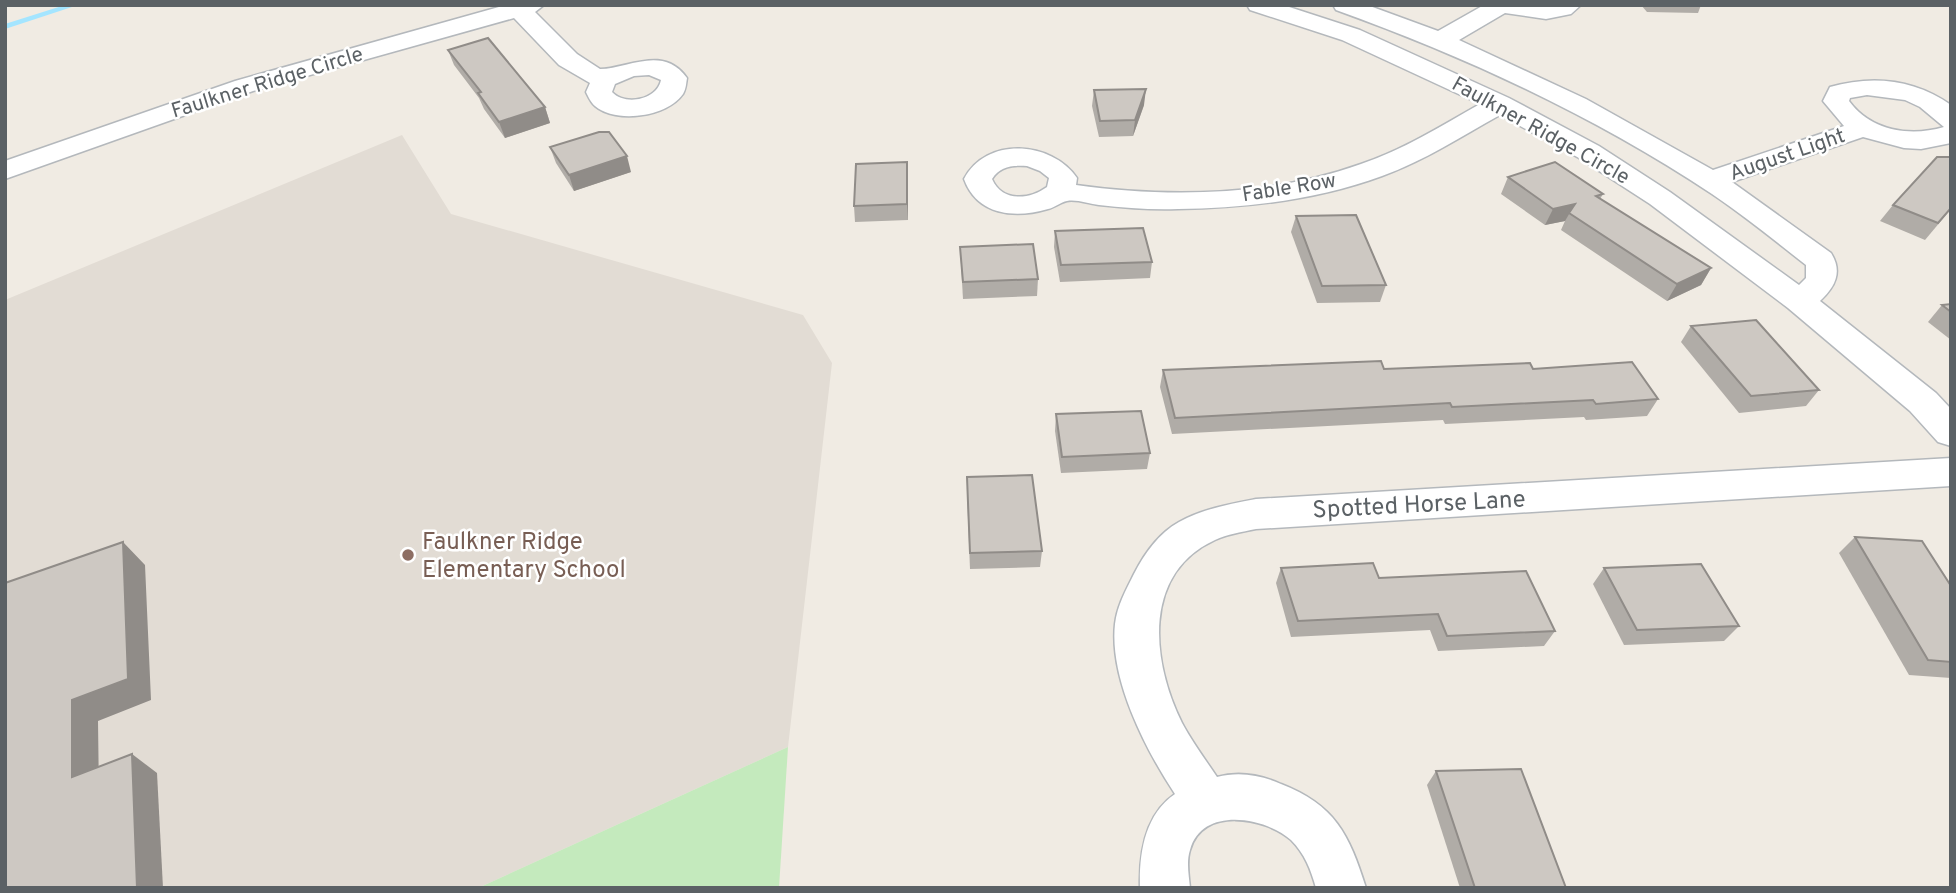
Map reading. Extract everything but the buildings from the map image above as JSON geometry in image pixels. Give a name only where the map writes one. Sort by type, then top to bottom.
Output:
[{"type":"street","name":"Faulkner Ridge Circle","points":[[1258,5],[1351,35],[1500,104],[1589,152],[1660,198],[1799,301],[1923,402],[1951,433]]},
{"type":"street","name":"Faulkner Ridge Circle","points":[[1344,5],[1439,41],[1535,84],[1710,180],[1820,260],[1824,270],[1821,282],[1799,301]]},
{"type":"street","points":[[1439,41],[1502,5],[1547,13],[1563,10],[1570,5]]},
{"type":"street","name":"Faulkner Ridge Circle","points":[[5,171],[244,86],[526,7]]},
{"type":"street","points":[[526,7],[575,66],[587,75],[604,80]]},
{"type":"street","name":"August Light","points":[[1951,121],[1934,105],[1894,90],[1853,87],[1839,93],[1836,101],[1842,113],[1864,128],[1888,137],[1917,141],[1938,140],[1951,134]]},
{"type":"street","name":"Fable Row","points":[[1061,191],[1129,200],[1200,199],[1258,195],[1324,184],[1372,170],[1412,152],[1500,104]]},
{"type":"street","name":"August Light","points":[[1710,180],[1864,128]]},
{"type":"street","name":"Spotted Horse Lane","points":[[1206,801],[1164,733],[1145,680],[1136,634],[1145,593],[1162,562],[1185,538],[1213,524],[1256,514],[1951,472]]},
{"type":"street","points":[[1165,888],[1165,850],[1180,821],[1206,801],[1239,795],[1274,802],[1306,822],[1331,854],[1341,888]]},
{"type":"shaded area","name":"Faulkner Ridge Elementary School","points":[[402,135],[451,214],[803,315],[832,363],[788,747],[478,888],[5,888],[5,300]]},
{"type":"green space","points":[[788,747],[779,888],[478,888]]},
{"type":"waterway","points":[[5,27],[74,5]]},
{"type":"place","name":"Faulkner Ridge Elementary School","points":[[408,555]]}]
